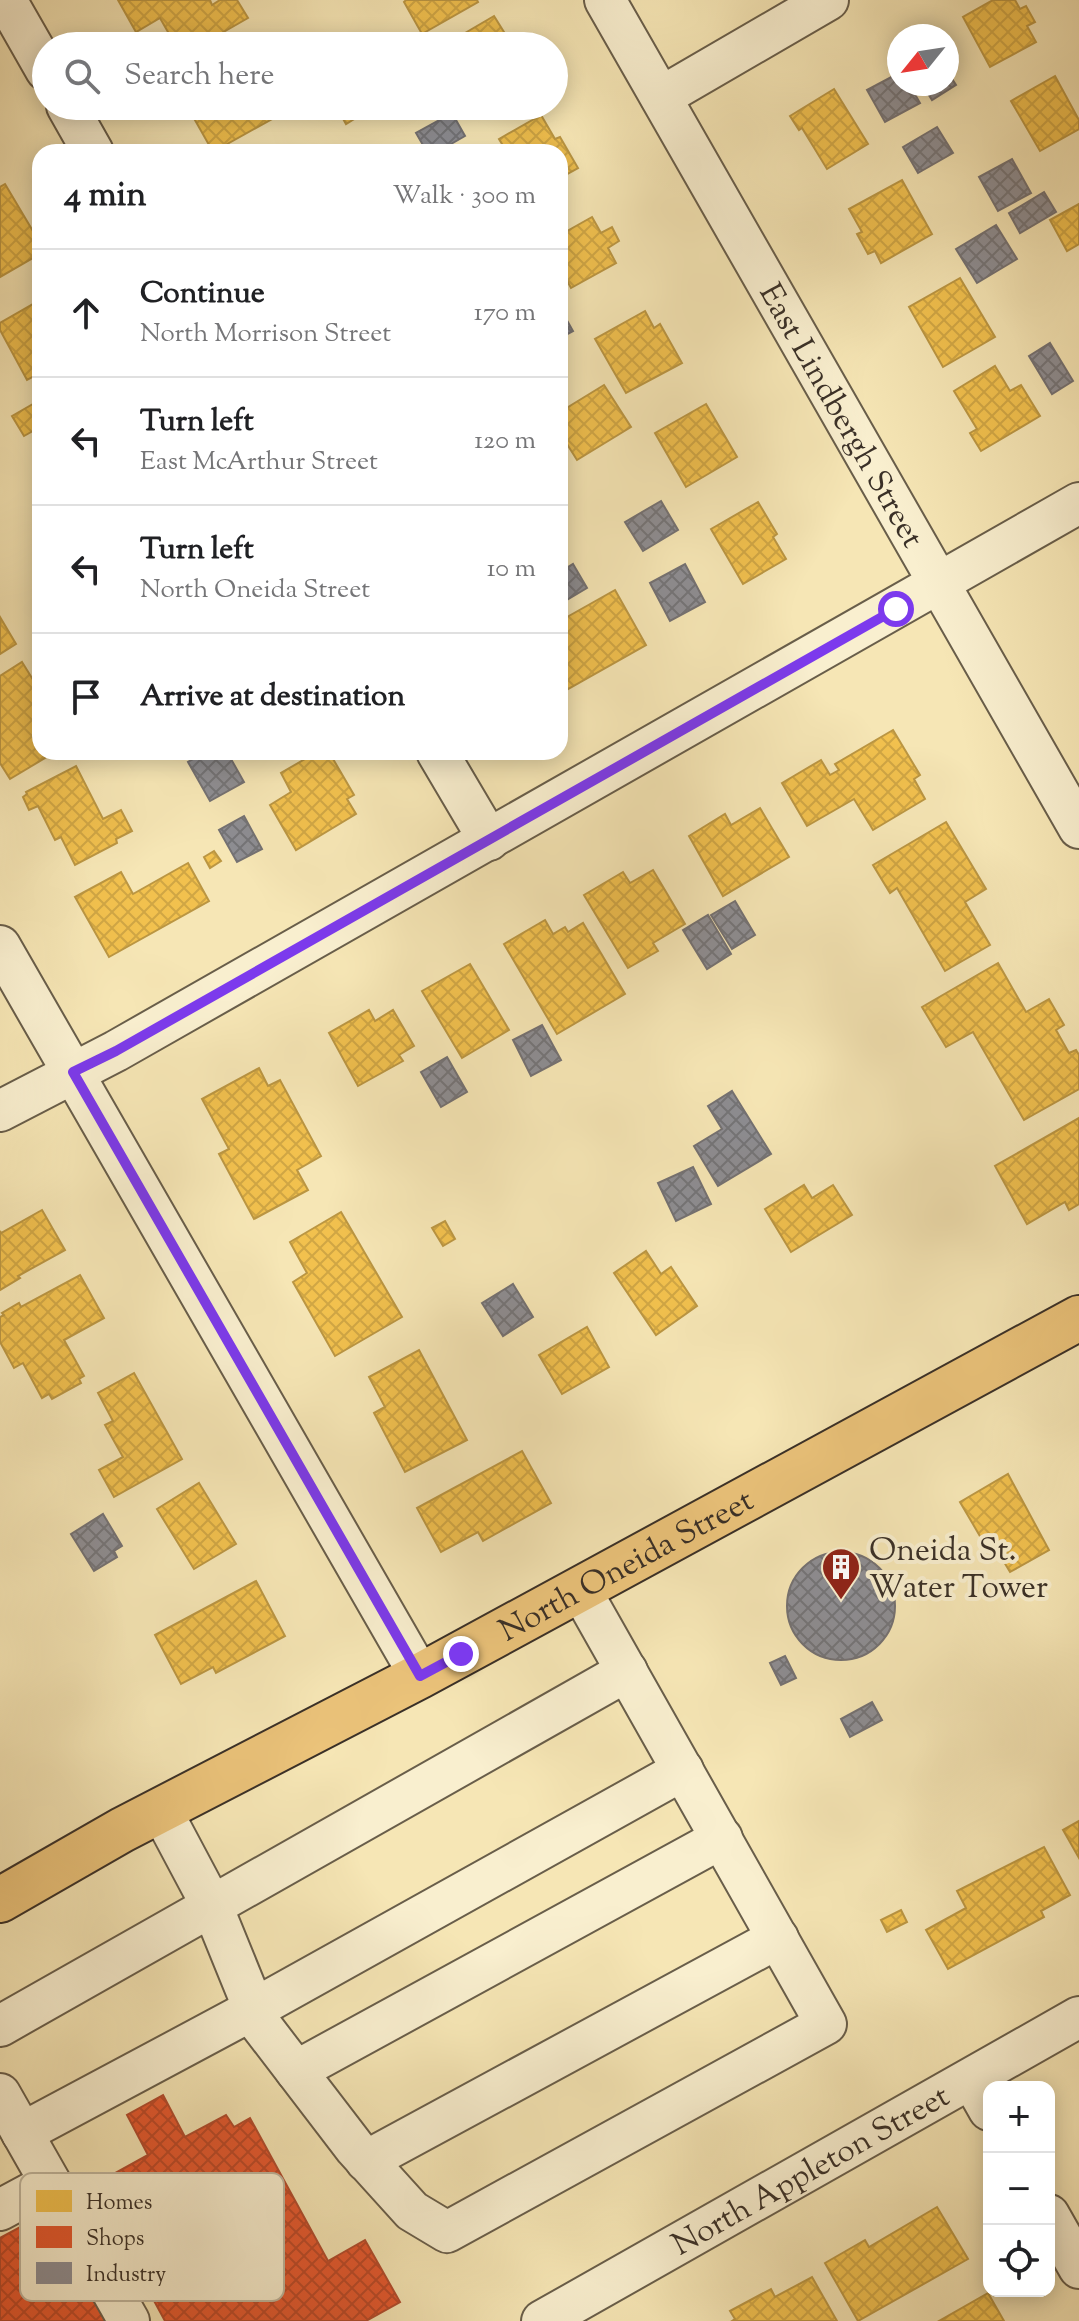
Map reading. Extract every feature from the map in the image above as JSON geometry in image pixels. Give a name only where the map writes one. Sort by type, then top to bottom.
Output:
[{"type":"main road","name":"North Oneida Street","points":[[0,1900],[161,1810],[420,1676],[1079,1318]]},
{"type":"street","points":[[6,0],[32,46]]},
{"type":"street","name":"East Lindbergh Street","points":[[605,0],[1079,828]]},
{"type":"street","points":[[661,97],[828,0]]},
{"type":"street","points":[[75,120],[88,144]]},
{"type":"street","points":[[0,1111],[116,1051],[1079,503]]},
{"type":"street","points":[[442,760],[489,840]]},
{"type":"street","points":[[0,946],[420,1676]]},
{"type":"street","points":[[161,1810],[212,1906],[260,2024],[366,2161],[412,2211],[447,2232],[826,2024],[580,1589]]},
{"type":"street","points":[[0,2026],[627,1671]]},
{"type":"street","points":[[22,2133],[254,2009],[683,1770]]},
{"type":"street","points":[[296,2071],[722,1838]]},
{"type":"street","points":[[366,2161],[778,1938]]},
{"type":"street","name":"North Appleton Street","points":[[566,2315],[980,2095],[1079,2017]]},
{"type":"street","points":[[0,2094],[44,2173]]},
{"type":"street","points":[[0,2210],[20,2199]]},
{"type":"street","points":[[1055,2225],[1079,2268]]},
{"type":"street","points":[[118,2301],[129,2321]]},
{"type":"building: Homes","points":[[118,0],[210,0],[212,5],[220,0],[237,0],[248,18],[224,32],[168,32],[160,18],[136,32]]},
{"type":"building: Homes","points":[[477,0],[478,2],[421,32],[404,2]]},
{"type":"building: Homes","points":[[993,0],[1015,0],[1020,9],[1026,6],[1035,22],[1027,26],[1036,42],[990,67],[963,17]]},
{"type":"building: Homes","points":[[494,16],[504,32],[467,32]]},
{"type":"building: Homes","points":[[1055,76],[1079,120],[1079,129],[1040,151],[1011,101]]},
{"type":"building: Homes","points":[[834,89],[868,144],[827,169],[802,128],[799,130],[790,116]]},
{"type":"building: Homes","points":[[195,120],[270,120],[227,144],[208,144]]},
{"type":"building: Homes","points":[[532,120],[544,120],[555,139],[560,137],[564,144],[502,144],[499,139]]},
{"type":"building: Homes","points":[[568,151],[578,168],[568,174]]},
{"type":"building: Homes","points":[[902,180],[932,234],[881,263],[875,251],[868,254],[857,234],[862,232],[849,209]]},
{"type":"building: Homes","points":[[5,184],[32,230],[32,259],[0,277],[0,187]]},
{"type":"building: Homes","points":[[1079,204],[1079,244],[1067,251],[1050,220]]},
{"type":"building: Homes","points":[[592,217],[601,233],[612,227],[619,241],[608,248],[616,263],[571,288],[568,283],[568,230]]},
{"type":"building: Homes","points":[[960,278],[995,337],[943,367],[909,307]]},
{"type":"building: Homes","points":[[32,305],[32,377],[27,380],[0,330],[0,323]]},
{"type":"building: Homes","points":[[645,311],[654,328],[660,324],[682,363],[626,393],[595,339]]},
{"type":"building: Homes","points":[[995,366],[1010,391],[1021,385],[1040,416],[981,451],[970,433],[977,429],[954,391]]},
{"type":"building: Homes","points":[[604,385],[631,427],[577,460],[568,446],[568,407]]},
{"type":"building: Homes","points":[[706,404],[737,457],[686,487],[655,433]]},
{"type":"building: Homes","points":[[32,405],[32,432],[24,436],[12,416]]},
{"type":"building: Homes","points":[[758,502],[777,534],[773,537],[786,559],[743,584],[711,529]]},
{"type":"building: Homes","points":[[615,590],[646,645],[568,689],[568,616]]},
{"type":"building: Homes","points":[[0,617],[16,644],[0,654]]},
{"type":"building: Homes","points":[[22,662],[32,678],[32,760],[42,760],[10,779],[0,763],[0,676]]},
{"type":"building: Homes","points":[[893,730],[920,775],[914,779],[925,799],[873,830],[854,799],[807,826],[782,783],[821,760],[830,775],[839,770],[835,764]]},
{"type":"building: Homes","points":[[303,760],[334,760],[354,795],[347,799],[356,814],[296,850],[270,805],[291,792],[281,773]]},
{"type":"building: Homes","points":[[76,766],[103,819],[121,810],[132,831],[116,839],[117,843],[75,865],[61,837],[55,840],[38,806],[29,810],[23,797],[26,792]]},
{"type":"building: Homes","points":[[760,808],[789,857],[723,896],[689,836],[725,814],[731,825]]},
{"type":"building: Homes","points":[[946,822],[986,889],[965,902],[990,945],[945,971],[897,888],[890,893],[873,865]]},
{"type":"building: Homes","points":[[214,851],[221,861],[210,868],[204,857]]},
{"type":"building: Homes","points":[[188,863],[209,901],[109,957],[75,897],[121,872],[133,894]]},
{"type":"building: Homes","points":[[653,870],[685,924],[653,943],[658,951],[628,968],[584,895],[623,872],[630,883]]},
{"type":"building: Homes","points":[[545,920],[553,934],[565,927],[568,932],[583,923],[625,994],[557,1034],[504,944]]},
{"type":"building: Homes","points":[[998,963],[1026,1012],[1049,999],[1064,1025],[1056,1030],[1069,1053],[1076,1050],[1079,1055],[1079,1089],[1024,1120],[973,1032],[946,1047],[922,1007]]},
{"type":"building: Homes","points":[[470,964],[509,1030],[462,1058],[422,991]]},
{"type":"building: Homes","points":[[369,1010],[375,1021],[393,1010],[414,1046],[399,1055],[403,1061],[358,1086],[329,1033]]},
{"type":"building: Homes","points":[[259,1068],[268,1086],[280,1080],[321,1156],[297,1170],[308,1190],[254,1219],[219,1154],[229,1149],[202,1099]]},
{"type":"building: Homes","points":[[1079,1118],[1079,1204],[1069,1210],[1065,1202],[1027,1224],[995,1166]]},
{"type":"building: Homes","points":[[804,1185],[812,1198],[833,1185],[852,1215],[791,1252],[765,1209]]},
{"type":"building: Homes","points":[[42,1210],[65,1250],[18,1276],[20,1278],[0,1290],[0,1231]]},
{"type":"building: Homes","points":[[341,1212],[402,1317],[335,1356],[293,1282],[307,1273],[290,1242]]},
{"type":"building: Homes","points":[[445,1221],[455,1239],[443,1246],[432,1228]]},
{"type":"building: Homes","points":[[646,1251],[661,1274],[671,1267],[697,1306],[656,1335],[614,1273]]},
{"type":"building: Homes","points":[[80,1275],[104,1318],[64,1340],[84,1376],[79,1379],[81,1383],[52,1399],[49,1394],[42,1398],[23,1363],[14,1368],[0,1342],[0,1317],[19,1303],[21,1307]]},
{"type":"building: Homes","points":[[587,1327],[609,1367],[562,1394],[539,1355]]},
{"type":"building: Homes","points":[[419,1350],[467,1440],[405,1472],[374,1413],[385,1407],[369,1377]]},
{"type":"building: Homes","points":[[134,1373],[182,1459],[114,1497],[99,1470],[123,1457],[105,1425],[113,1421],[98,1393]]},
{"type":"building: Homes","points":[[522,1451],[551,1503],[483,1541],[478,1532],[441,1552],[417,1508]]},
{"type":"building: Homes","points":[[1008,1474],[1049,1550],[1010,1572],[998,1552],[991,1555],[960,1502]]},
{"type":"building: Homes","points":[[199,1483],[236,1544],[194,1569],[157,1509]]},
{"type":"building: Homes","points":[[256,1581],[285,1636],[216,1673],[213,1667],[181,1684],[155,1635]]},
{"type":"building: Homes","points":[[1079,1821],[1079,1858],[1063,1830]]},
{"type":"building: Homes","points":[[1044,1847],[1070,1895],[1041,1911],[1044,1917],[948,1969],[926,1930],[966,1908],[957,1891]]},
{"type":"building: Homes","points":[[901,1910],[907,1922],[887,1932],[881,1920]]},
{"type":"building: Homes","points":[[937,2207],[968,2259],[858,2321],[825,2263],[865,2240],[869,2247]]},
{"type":"building: Homes","points":[[812,2277],[837,2321],[732,2321],[735,2319],[730,2311],[771,2289],[775,2297]]},
{"type":"building: Homes","points":[[983,2296],[990,2297],[1004,2321],[939,2321]]},
{"type":"building: Shops","points":[[163,2095],[185,2137],[226,2115],[234,2127],[250,2118],[280,2173],[115,2173],[148,2155],[127,2115]]},
{"type":"building: Shops","points":[[284,2180],[328,2261],[365,2240],[400,2302],[366,2321],[165,2321],[154,2301],[284,2301]]},
{"type":"building: Shops","points":[[20,2227],[20,2301],[95,2301],[106,2321],[0,2321],[0,2238]]},
{"type":"building: Industry","points":[[887,79],[887,96],[916,96],[920,103],[885,122],[867,90]]},
{"type":"building: Industry","points":[[439,120],[456,120],[465,136],[451,144],[422,144],[416,133]]},
{"type":"building: Industry","points":[[937,127],[953,153],[918,173],[903,147]]},
{"type":"building: Industry","points":[[1012,159],[1031,193],[998,211],[979,177]]},
{"type":"building: Industry","points":[[1044,192],[1056,212],[1020,233],[1009,213]]},
{"type":"building: Industry","points":[[996,225],[1017,259],[977,283],[956,249]]},
{"type":"building: Industry","points":[[1050,343],[1073,381],[1052,394],[1029,356]]},
{"type":"building: Industry","points":[[661,501],[678,530],[643,551],[625,522]]},
{"type":"building: Industry","points":[[573,564],[587,588],[568,599],[568,567]]},
{"type":"building: Industry","points":[[685,564],[705,602],[670,621],[650,583]]},
{"type":"building: Industry","points":[[232,760],[244,782],[210,801],[188,762]]},
{"type":"building: Industry","points":[[244,816],[262,849],[237,862],[219,830]]},
{"type":"building: Industry","points":[[735,901],[755,935],[732,949],[711,915]]},
{"type":"building: Industry","points":[[708,915],[731,954],[707,969],[683,930]]},
{"type":"building: Industry","points":[[542,1025],[561,1060],[531,1076],[513,1040]]},
{"type":"building: Industry","points":[[447,1057],[467,1092],[441,1107],[421,1072]]},
{"type":"building: Industry","points":[[732,1091],[771,1154],[718,1186],[694,1146],[722,1129],[708,1106]]},
{"type":"building: Industry","points":[[693,1167],[711,1204],[676,1221],[658,1183]]},
{"type":"building: Industry","points":[[513,1284],[533,1317],[503,1336],[482,1303]]},
{"type":"building: Industry","points":[[103,1514],[122,1546],[114,1551],[117,1557],[94,1571],[71,1534]]},
{"type":"building: Industry","name":"Oneida St. Water Tower","points":[[841,1552],[862,1556],[879,1568],[891,1585],[895,1606],[891,1627],[879,1644],[862,1656],[841,1660],[820,1656],[803,1644],[791,1627],[787,1606],[791,1585],[803,1568],[820,1556]]},
{"type":"building: Industry","points":[[785,1656],[796,1678],[781,1685],[770,1663]]},
{"type":"building: Industry","points":[[872,1702],[882,1720],[850,1737],[841,1719]]},
{"type":"place","name":"Oneida St. Water Tower","points":[[841,1601]]},
{"type":"route","points":[[461,1654],[420,1676],[73,1072],[116,1051],[896,609]]}]
